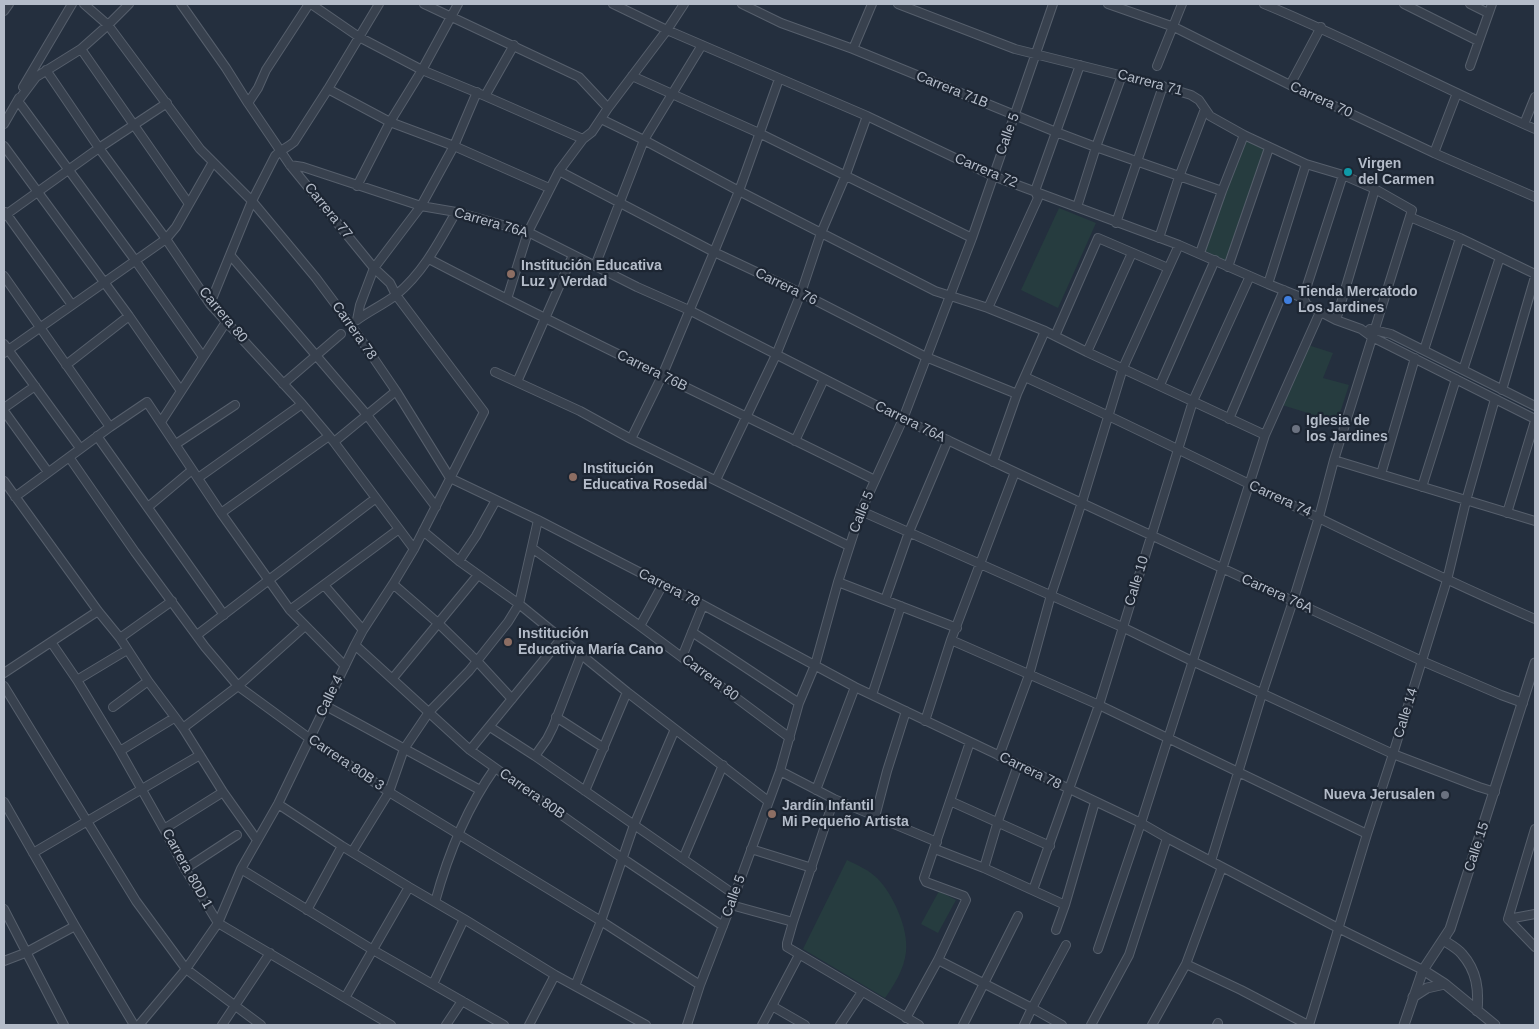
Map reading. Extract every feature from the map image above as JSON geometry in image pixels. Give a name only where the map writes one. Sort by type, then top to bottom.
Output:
[{"type":"street","points":[[4,11],[9,4]]},
{"type":"street","points":[[18,101],[23,88],[72,4]]},
{"type":"street","name":"Carrera 78","points":[[84,4],[108,25],[200,149],[252,201],[354,322],[450,478],[538,520],[663,584],[855,687],[1141,823],[1338,928],[1423,970]]},
{"type":"street","points":[[4,124],[36,77],[81,49],[129,4]]},
{"type":"street","name":"Carrera 77","points":[[181,4],[290,165],[374,268],[390,283],[396,295],[484,412]]},
{"type":"street","points":[[248,104],[266,70],[310,4],[321,7],[359,37],[422,70],[477,92],[582,139]]},
{"type":"street","points":[[210,304],[252,201],[275,156],[280,150],[294,142],[379,4]]},
{"type":"street","points":[[424,4],[579,76],[608,108]]},
{"type":"street","points":[[357,186],[390,122],[422,70],[458,4]]},
{"type":"street","name":"Carrera 72","points":[[613,4],[667,30],[867,116],[993,176],[1200,253],[1228,267],[1303,298],[1307,305],[1336,320],[1374,333],[1391,334],[1535,406]]},
{"type":"street","points":[[507,299],[528,232],[559,171],[582,139],[592,132],[601,120],[684,4]]},
{"type":"street","name":"Carrera 71B","points":[[742,4],[780,23],[853,49],[1056,132],[1222,191]]},
{"type":"street","points":[[853,49],[872,4]]},
{"type":"street","name":"Carrera 71","points":[[898,4],[982,37],[1036,55],[1191,94],[1199,100],[1210,116],[1244,135],[1306,164],[1343,175],[1374,189],[1411,213],[1535,276]]},
{"type":"street","name":"Calle 5","points":[[687,1025],[700,985],[780,771],[799,703],[814,665],[861,511],[903,419],[972,238],[1053,4]]},
{"type":"street","name":"Carrera 70","points":[[1108,4],[1174,27],[1290,85],[1434,153],[1535,197]]},
{"type":"street","points":[[1157,66],[1182,4]]},
{"type":"street","points":[[1264,4],[1321,28],[1535,129]]},
{"type":"street","points":[[1404,4],[1413,6],[1478,41]]},
{"type":"street","points":[[1470,4],[1488,13]]},
{"type":"street","points":[[1470,66],[1492,4]]},
{"type":"street","points":[[1290,85],[1321,28]]},
{"type":"street","points":[[486,96],[514,45]]},
{"type":"street","points":[[595,266],[644,140],[702,45]]},
{"type":"street","points":[[81,49],[189,204]]},
{"type":"street","points":[[988,308],[1038,198],[1035,191],[1080,65]]},
{"type":"street","name":"Carrera 80","points":[[46,70],[210,304],[302,404],[331,439],[414,549]]},
{"type":"street","points":[[632,76],[759,134],[972,238]]},
{"type":"street","points":[[1077,207],[1096,147],[1122,76]]},
{"type":"street","points":[[631,439],[662,376],[739,192],[779,79]]},
{"type":"street","points":[[1116,223],[1163,86]]},
{"type":"street","points":[[328,89],[390,122],[454,146],[549,188]]},
{"type":"street","points":[[354,322],[374,268],[421,206],[454,146],[477,92]]},
{"type":"street","points":[[1434,153],[1457,93]]},
{"type":"street","points":[[1524,124],[1535,97]]},
{"type":"street","points":[[18,101],[135,260],[203,357]]},
{"type":"street","points":[[72,305],[5,213],[167,104]]},
{"type":"street","points":[[1159,238],[1179,177],[1205,109]]},
{"type":"street","points":[[716,480],[776,355],[867,116]]},
{"type":"street","points":[[601,120],[644,140],[739,192],[935,291],[988,308],[1045,331],[1265,435]]},
{"type":"street","points":[[1200,253],[1244,135]]},
{"type":"street","points":[[4,146],[129,316],[180,391]]},
{"type":"street","points":[[1228,267],[1270,148]]},
{"type":"street","points":[[80,448],[35,386],[5,349],[40,328],[166,239],[176,227],[214,162]]},
{"type":"street","points":[[1268,284],[1306,164]]},
{"type":"street","name":"Carrera 76A","points":[[290,165],[303,166],[357,186],[421,206],[456,212],[528,232],[993,462],[1422,661],[1523,703]]},
{"type":"street","name":"Carrera 76","points":[[559,171],[714,252],[801,293],[926,357],[1017,394]]},
{"type":"street","points":[[1303,298],[1343,175]]},
{"type":"street","points":[[1336,320],[1374,189]]},
{"type":"street","points":[[354,322],[396,295],[418,273],[429,259],[456,212]]},
{"type":"street","points":[[1211,861],[1319,517],[1334,460],[1411,213]]},
{"type":"street","points":[[1055,336],[1098,238],[1168,268]]},
{"type":"street","points":[[1424,350],[1460,238]]},
{"type":"street","points":[[999,756],[1029,674],[1051,595],[1123,368],[1179,245]]},
{"type":"street","points":[[1087,352],[1132,253]]},
{"type":"street","points":[[517,382],[573,255]]},
{"type":"street","points":[[231,256],[367,415],[436,508]]},
{"type":"street","points":[[1463,370],[1500,257]]},
{"type":"street","name":"Carrera 76B","points":[[429,259],[875,480]]},
{"type":"street","points":[[1160,385],[1215,260]]},
{"type":"street","points":[[4,276],[110,427]]},
{"type":"street","name":"Calle 10","points":[[1033,890],[1098,705],[1193,401],[1250,276]]},
{"type":"street","points":[[1502,390],[1535,276]]},
{"type":"street","points":[[1229,419],[1284,290]]},
{"type":"street","points":[[1098,949],[1141,823],[1265,435],[1320,312]]},
{"type":"street","points":[[66,365],[129,316]]},
{"type":"street","points":[[161,422],[226,322]]},
{"type":"street","points":[[993,462],[1017,394],[1045,331]]},
{"type":"street","name":"Carrera 72","points":[[1374,333],[1415,358],[1535,420]]},
{"type":"street","points":[[283,384],[341,334]]},
{"type":"street","points":[[1381,474],[1415,358]]},
{"type":"street","points":[[495,372],[580,411],[631,439],[849,546]]},
{"type":"street","name":"Carrera 74","points":[[1026,377],[1178,448],[1447,580],[1535,619]]},
{"type":"street","points":[[796,440],[824,379]]},
{"type":"street","points":[[1422,487],[1456,379]]},
{"type":"street","points":[[35,386],[4,409],[48,472]]},
{"type":"street","points":[[220,513],[367,415],[396,391]]},
{"type":"street","name":"Calle 14","points":[[1308,1025],[1447,580],[1466,500],[1495,399]]},
{"type":"street","points":[[15,497],[80,448],[147,402],[220,513],[290,610],[345,666]]},
{"type":"street","points":[[198,478],[302,404]]},
{"type":"street","points":[[176,444],[235,405]]},
{"type":"street","name":"Calle 4","points":[[139,1025],[186,969],[218,923],[241,869],[278,804],[355,645],[414,549],[484,412]]},
{"type":"street","points":[[1507,513],[1535,420]]},
{"type":"street","points":[[98,436],[224,615]]},
{"type":"street","points":[[885,600],[909,532],[948,440]]},
{"type":"street","name":"Carrera 80B 3","points":[[69,457],[135,552],[197,636],[238,686],[309,738],[389,792],[601,921],[700,985]]},
{"type":"street","points":[[1334,460],[1535,521]]},
{"type":"street","points":[[148,507],[192,470]]},
{"type":"street","points":[[925,721],[951,640],[1015,472]]},
{"type":"street","points":[[4,481],[98,611],[120,638],[257,840]]},
{"type":"street","points":[[197,636],[376,498]]},
{"type":"street","points":[[458,561],[476,536],[496,500]]},
{"type":"street","points":[[861,511],[1122,627],[1393,754],[1479,788],[1495,792]]},
{"type":"street","points":[[352,852],[389,792],[404,749],[429,712],[469,671],[508,622],[519,604],[538,520]]},
{"type":"street","points":[[290,610],[399,529]]},
{"type":"street","points":[[423,531],[458,561],[519,604],[627,692],[768,801]]},
{"type":"street","name":"Carrera 80","points":[[532,548],[790,738]]},
{"type":"street","points":[[393,678],[478,576]]},
{"type":"street","points":[[838,582],[957,628]]},
{"type":"street","points":[[393,584],[439,624],[512,699]]},
{"type":"street","points":[[640,626],[663,584]]},
{"type":"street","points":[[324,585],[363,630]]},
{"type":"street","points":[[120,638],[172,601]]},
{"type":"street","points":[[682,657],[703,605]]},
{"type":"street","points":[[872,695],[901,606]]},
{"type":"street","points":[[4,673],[98,611]]},
{"type":"street","points":[[182,728],[238,686],[305,626]]},
{"type":"street","points":[[692,632],[799,703]]},
{"type":"street","points":[[470,750],[561,639]]},
{"type":"street","points":[[951,640],[1098,705],[1367,834]]},
{"type":"street","name":"Carrera 80D 1","points":[[51,642],[77,680],[120,751],[185,869],[218,923],[346,998],[386,1024]]},
{"type":"street","name":"Carrera 80B","points":[[355,645],[470,750],[622,858],[723,926]]},
{"type":"street","points":[[77,680],[127,650]]},
{"type":"street","points":[[535,756],[548,739],[581,655]]},
{"type":"street","name":"Calle 15","points":[[1404,1025],[1423,970],[1450,929],[1535,663]]},
{"type":"street","points":[[113,707],[148,681]]},
{"type":"street","points":[[4,686],[136,901],[186,969],[261,1025]]},
{"type":"street","points":[[816,790],[855,687]]},
{"type":"street","points":[[586,791],[627,692]]},
{"type":"street","points":[[326,706],[480,790]]},
{"type":"street","points":[[875,817],[906,711]]},
{"type":"street","points":[[556,717],[604,748]]},
{"type":"street","points":[[120,751],[174,718]]},
{"type":"street","points":[[490,727],[735,894]]},
{"type":"street","points":[[575,986],[601,921],[634,825],[675,729]]},
{"type":"street","points":[[906,1018],[938,960],[966,900],[964,896],[924,880],[970,742]]},
{"type":"street","points":[[33,853],[200,755]]},
{"type":"street","points":[[683,859],[723,765]]},
{"type":"street","points":[[984,868],[1018,765]]},
{"type":"street","points":[[434,902],[457,835],[480,790],[495,768]]},
{"type":"street","points":[[780,771],[834,799],[1065,906]]},
{"type":"street","points":[[164,829],[223,792]]},
{"type":"street","points":[[834,799],[793,922],[787,947],[919,1025]]},
{"type":"street","points":[[950,801],[1050,846]]},
{"type":"street","points":[[1056,930],[1096,802]]},
{"type":"street","points":[[278,804],[342,846],[555,975],[646,1025]]},
{"type":"street","points":[[5,807],[134,1025]]},
{"type":"street","points":[[1508,919],[1535,829]]},
{"type":"street","points":[[185,869],[237,835]]},
{"type":"street","points":[[1092,1025],[1129,955],[1167,838]]},
{"type":"street","points":[[307,910],[342,846]]},
{"type":"street","points":[[751,849],[812,868]]},
{"type":"street","points":[[1152,1025],[1186,964],[1222,867]]},
{"type":"street","points":[[241,869],[373,950],[504,1025]]},
{"type":"street","points":[[346,998],[409,887]]},
{"type":"street","points":[[731,905],[793,922]]},
{"type":"street","points":[[4,910],[64,1025]]},
{"type":"street","points":[[1508,919],[1535,914]]},
{"type":"street","points":[[963,1025],[1018,916]]},
{"type":"street","points":[[432,984],[464,919]]},
{"type":"street","points":[[1508,919],[1535,947]]},
{"type":"street","points":[[4,961],[25,953],[75,926]]},
{"type":"street","points":[[1443,940],[1462,953],[1474,971],[1478,993],[1477,1011]]},
{"type":"street","points":[[1024,1025],[1066,945]]},
{"type":"street","points":[[222,1025],[270,953]]},
{"type":"street","points":[[762,1025],[799,955]]},
{"type":"street","points":[[938,960],[1062,1025]]},
{"type":"street","points":[[1186,964],[1308,1025]]},
{"type":"street","points":[[1423,970],[1445,984],[1494,1025]]},
{"type":"street","points":[[529,1025],[555,975]]},
{"type":"street","points":[[1413,996],[1427,988],[1445,984]]},
{"type":"street","points":[[840,1025],[862,992]]},
{"type":"street","points":[[446,1025],[462,1001]]},
{"type":"street","points":[[772,1006],[804,1025]]},
{"type":"green space","points":[[1245,137],[1266,148],[1226,261],[1203,250]]},
{"type":"green space","points":[[1059,208],[1096,223],[1058,308],[1021,290]]},
{"type":"green space","points":[[1308,345],[1333,353],[1323,378],[1349,385],[1337,422],[1282,405]]},
{"type":"green space","points":[[847,860],[867,870],[883,885],[899,912],[905,933],[905,958],[899,976],[885,998],[803,949]]},
{"type":"green space","points":[[939,891],[956,900],[938,933],[921,924]]},
{"type":"place","name":"Virgen del Carmen","points":[[1348,172]]},
{"type":"place","name":"Institución Educativa Luz y Verdad","points":[[511,274]]},
{"type":"place","name":"Tienda Mercatodo Los Jardines","points":[[1288,300]]},
{"type":"place","name":"Iglesia de los Jardines","points":[[1296,429]]},
{"type":"place","name":"Institución Educativa Rosedal","points":[[573,477]]},
{"type":"place","name":"Institución Educativa María Cano","points":[[508,642]]},
{"type":"place","name":"Nueva Jerusalen","points":[[1445,795]]},
{"type":"place","name":"Jardín Infantil Mi Pequeño Artista","points":[[772,814]]}]
